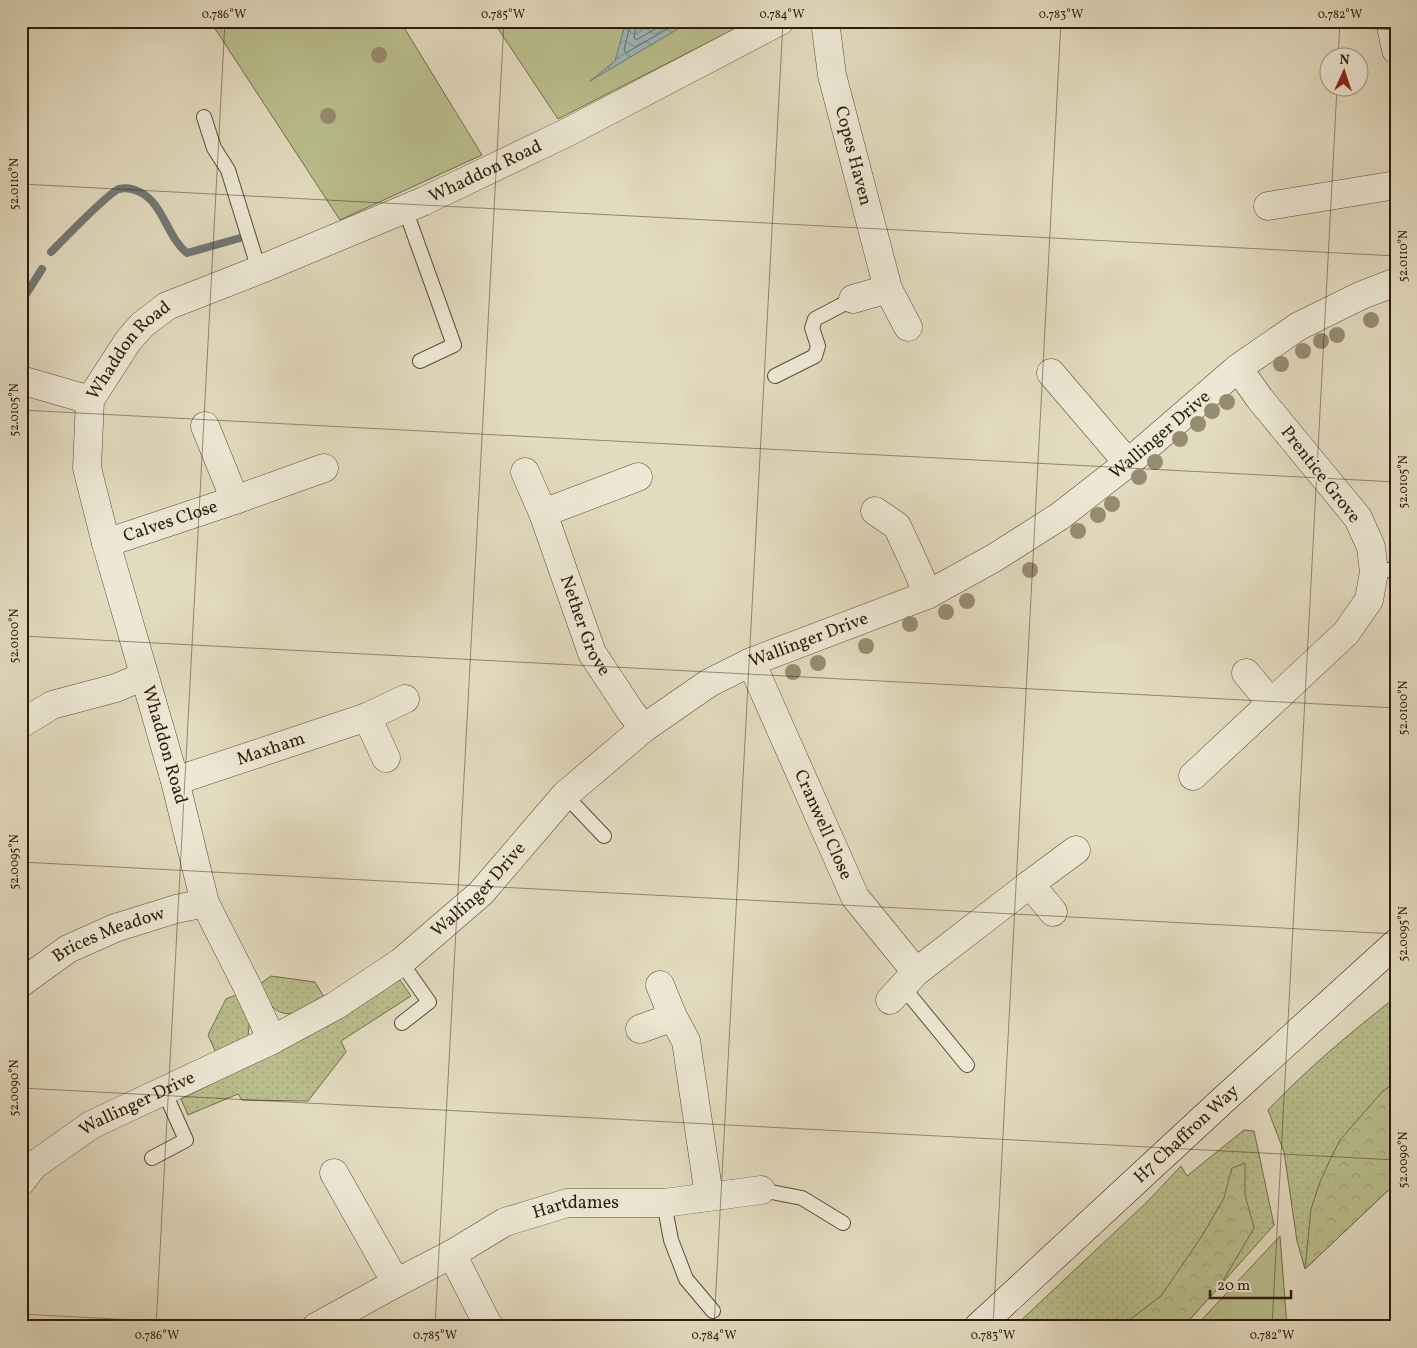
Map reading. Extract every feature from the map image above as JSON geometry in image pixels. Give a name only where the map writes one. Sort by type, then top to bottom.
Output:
[{"type":"street","name":"Whaddon Road","points":[[272,1040],[205,903],[174,781],[106,543],[87,468],[90,400],[128,341],[142,325],[167,306],[405,209],[568,132],[780,21]]},
{"type":"street","name":"Copes Haven","points":[[825,21],[832,75],[888,289],[908,327]]},
{"type":"street","points":[[1390,21],[1396,50]]},
{"type":"street","points":[[1268,206],[1396,185]]},
{"type":"street","name":"Wallinger Drive","points":[[21,1182],[33,1166],[91,1125],[272,1040],[335,1006],[401,962],[481,893],[565,795],[644,728],[709,683],[751,662],[927,595],[994,558],[1060,516],[1128,463],[1238,368],[1299,326],[1362,294],[1396,282]]},
{"type":"street","points":[[853,300],[888,289]]},
{"type":"street","name":"Prentice Grove","points":[[1193,776],[1346,633],[1369,600],[1385,570],[1371,547],[1358,518],[1260,400],[1238,368]]},
{"type":"street","points":[[1051,373],[1128,463]]},
{"type":"street","points":[[21,380],[90,400]]},
{"type":"street","name":"Calves Close","points":[[205,426],[235,500]]},
{"type":"street","name":"Calves Close","points":[[106,543],[324,468]]},
{"type":"street","name":"Nether Grove","points":[[525,472],[543,513],[592,653],[631,712],[644,728]]},
{"type":"street","points":[[543,513],[638,477]]},
{"type":"street","points":[[875,511],[897,526],[927,595]]},
{"type":"street","name":"Cranwell Close","points":[[751,662],[855,897],[903,986]]},
{"type":"street","points":[[1246,673],[1271,703]]},
{"type":"street","points":[[21,724],[52,705],[116,688],[144,676]]},
{"type":"street","name":"Maxham","points":[[174,781],[367,716],[405,699]]},
{"type":"street","points":[[367,716],[386,758]]},
{"type":"street","points":[[903,986],[1030,884],[1076,850]]},
{"type":"street","points":[[1030,884],[1053,912]]},
{"type":"street","name":"Brices Meadow","points":[[21,983],[68,949],[115,928],[205,903]]},
{"type":"street","name":"H7 Chaffron Way","points":[[978,1327],[1396,943]]},
{"type":"street","points":[[660,986],[686,1041],[709,1196]]},
{"type":"street","points":[[640,1029],[673,1017]]},
{"type":"street","points":[[334,1173],[396,1283]]},
{"type":"street","name":"Hartdames","points":[[316,1327],[452,1254],[505,1222],[567,1203],[664,1203],[761,1190]]},
{"type":"street","points":[[452,1254],[490,1327]]},
{"type":"lane","points":[[204,117],[214,148],[228,170],[259,270]]},
{"type":"lane","points":[[405,209],[454,345],[420,361]]},
{"type":"lane","points":[[775,376],[815,356],[818,346],[812,328],[815,319],[853,300]]},
{"type":"lane","points":[[565,795],[604,836]]},
{"type":"lane","points":[[401,962],[429,1002],[402,1023]]},
{"type":"lane","points":[[903,986],[967,1065]]},
{"type":"lane","points":[[152,1158],[186,1140],[164,1091]]},
{"type":"lane","name":"Hartdames","points":[[761,1190],[802,1198],[843,1223]]},
{"type":"lane","points":[[664,1203],[671,1240],[686,1279],[713,1311]]},
{"type":"green space","points":[[210,21],[400,21],[482,155],[340,220]]},
{"type":"green space","points":[[493,21],[750,21],[558,119]]},
{"type":"green space","points":[[271,976],[315,982],[324,997],[298,1012],[284,1013],[277,1011],[271,1005],[260,984]]},
{"type":"green space","points":[[400,980],[411,996],[341,1041],[346,1052],[308,1101],[242,1100],[238,1094],[188,1115],[181,1099],[261,1059]]},
{"type":"green space","points":[[238,994],[250,1017],[248,1036],[241,1043],[217,1055],[208,1035],[226,999]]},
{"type":"green space","points":[[1396,997],[1396,1183],[1305,1269],[1297,1241],[1284,1152],[1268,1110],[1330,1051]]},
{"type":"green space","points":[[1396,1082],[1396,1183],[1305,1269],[1311,1209],[1330,1160],[1340,1140],[1383,1091]]},
{"type":"green space","points":[[1244,1130],[1254,1131],[1274,1225],[1183,1327],[1014,1327],[1148,1201],[1181,1166],[1187,1176]]},
{"type":"green space","points":[[1245,1163],[1245,1195],[1254,1228],[1220,1286],[1183,1327],[1120,1327],[1161,1296],[1202,1236],[1224,1198],[1232,1168]]},
{"type":"green space","points":[[1280,1236],[1287,1327],[1195,1327]]},
{"type":"water","points":[[626,21],[688,21],[688,23],[590,81],[615,61]]},
{"type":"waterway","points":[[51,252],[106,199],[114,192],[124,188],[144,194],[152,201],[177,243],[187,253],[240,238]]},
{"type":"waterway","points":[[21,302],[42,269]]}]
